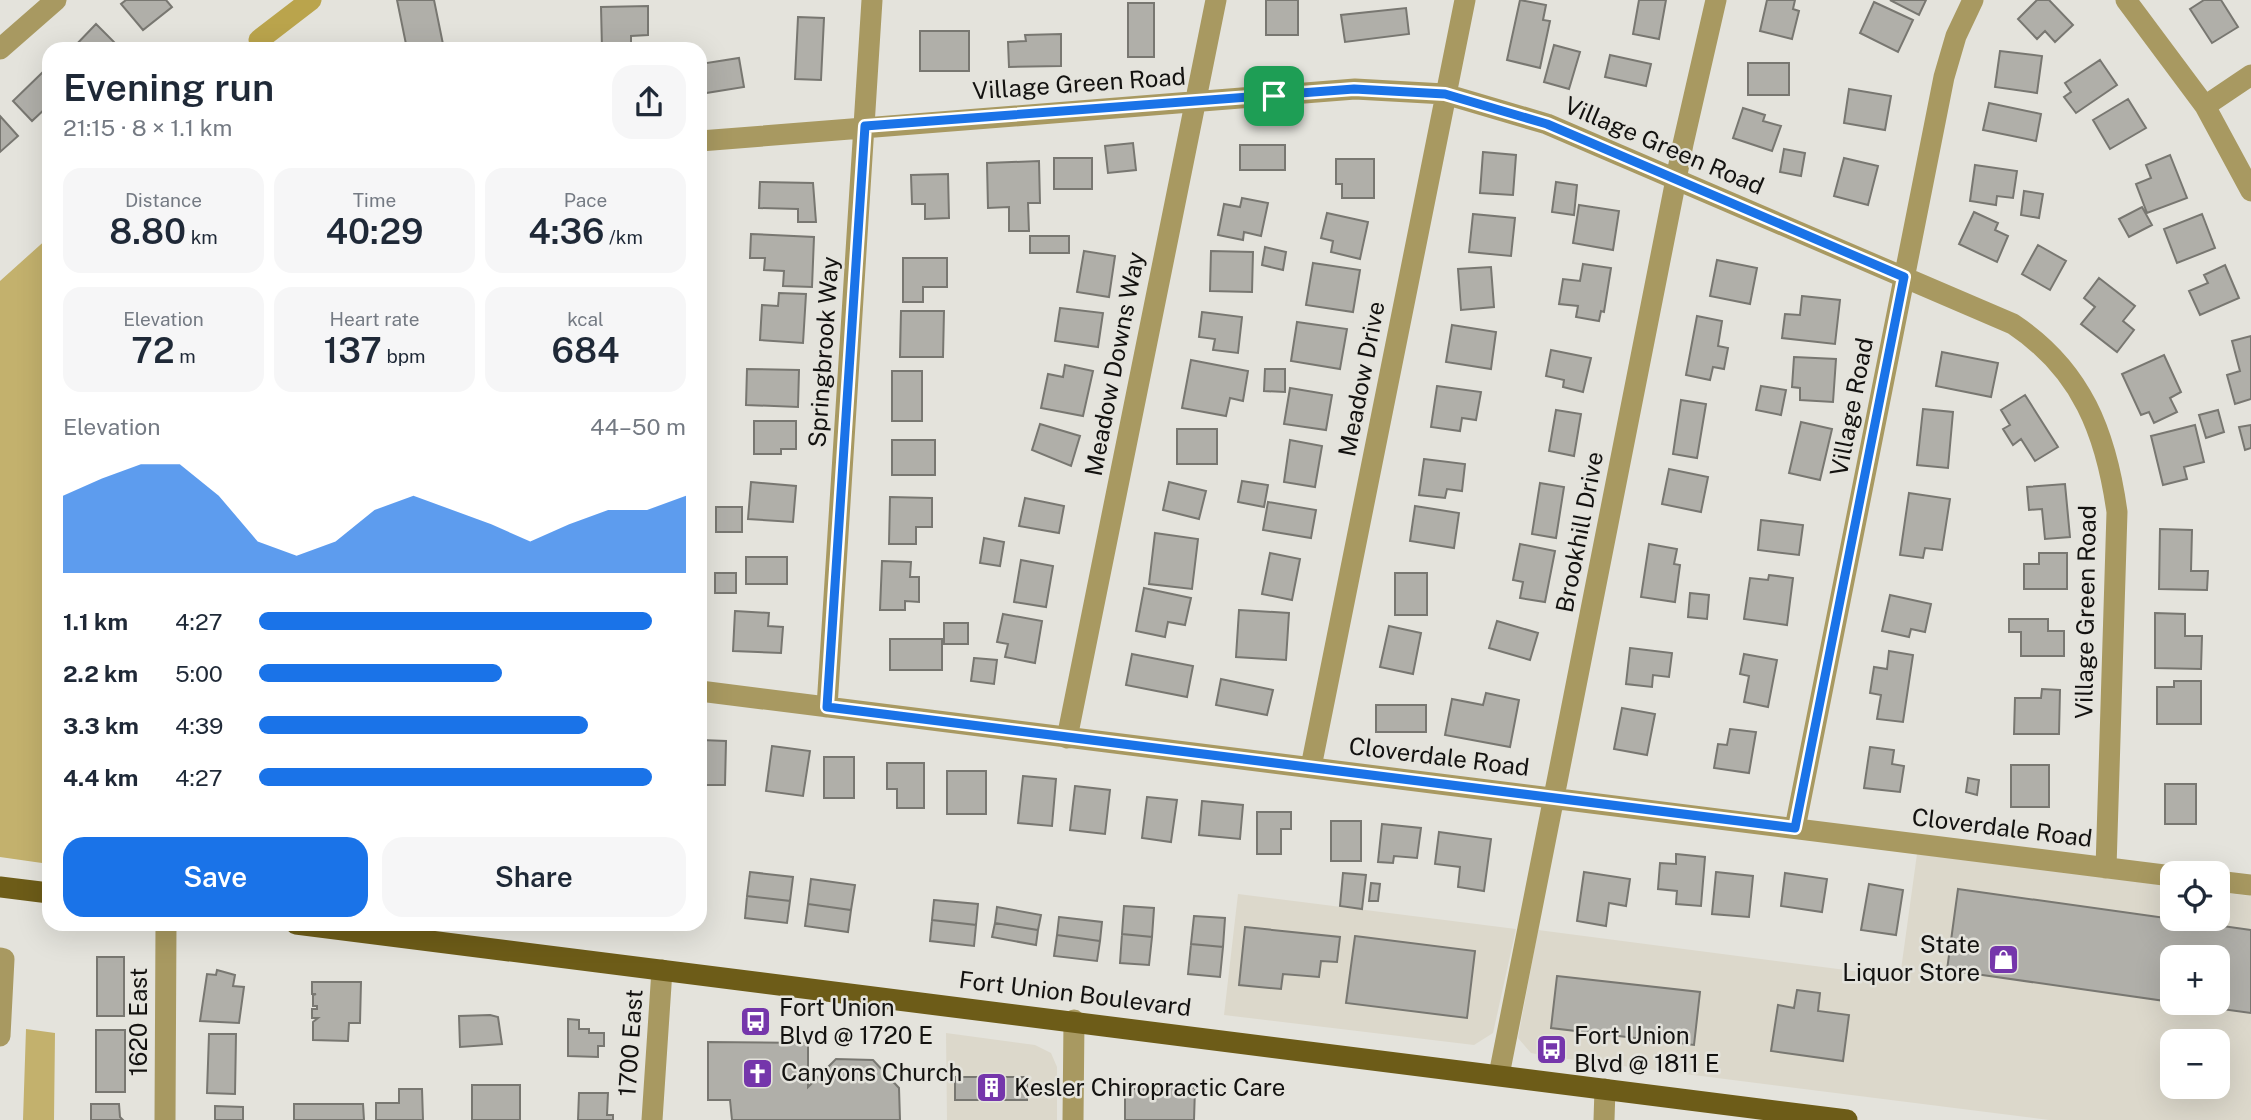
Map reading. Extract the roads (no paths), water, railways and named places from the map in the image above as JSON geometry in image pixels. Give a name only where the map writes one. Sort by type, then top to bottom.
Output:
[{"type":"main road","points":[[0,887],[42,892]]},
{"type":"main road","name":"Fort Union Boulevard","points":[[352,931],[1074,1020],[1847,1120]]},
{"type":"street","points":[[0,49],[56,0]]},
{"type":"street","name":"Springbrook Way","points":[[827,707],[872,0]]},
{"type":"street","name":"Meadow Downs Way","points":[[1067,738],[1216,0]]},
{"type":"street","name":"Meadow Drive","points":[[1311,767],[1465,0]]},
{"type":"street","name":"Brookhill Drive","points":[[1499,1075],[1677,180],[1716,0]]},
{"type":"street","name":"Village Road","points":[[1795,828],[1944,78],[1956,36],[1973,0]]},
{"type":"street","points":[[2126,0],[2205,106],[2251,191]]},
{"type":"street","points":[[2205,106],[2251,75]]},
{"type":"street","name":"Village Green Road","points":[[707,140],[1354,89],[1445,94],[1547,124],[2013,324],[2032,337],[2067,373],[2094,416],[2110,463],[2118,512],[2106,868]]},
{"type":"street","name":"Cloverdale Road","points":[[707,692],[2160,875]]},
{"type":"street","points":[[2230,883],[2251,885]]},
{"type":"street","name":"1620 East","points":[[165,1120],[166,931]]},
{"type":"street","points":[[0,958],[4,959],[0,1036]]},
{"type":"street","name":"1700 East","points":[[652,1120],[662,970]]},
{"type":"street","points":[[1073,1120],[1074,1020]]},
{"type":"street","points":[[1604,1120],[1605,1089]]},
{"type":"waterway","points":[[259,40],[311,0]]},
{"type":"place","name":"State Liquor Store","points":[[2003,959]]},
{"type":"place","name":"Fort Union Blvd @ 1720 E","points":[[756,1022]]},
{"type":"place","name":"Fort Union Blvd @ 1811 E","points":[[1551,1050]]},
{"type":"place","name":"Canyons Church","points":[[758,1073]]},
{"type":"place","name":"Kesler Chiropractic Care","points":[[991,1088]]}]
